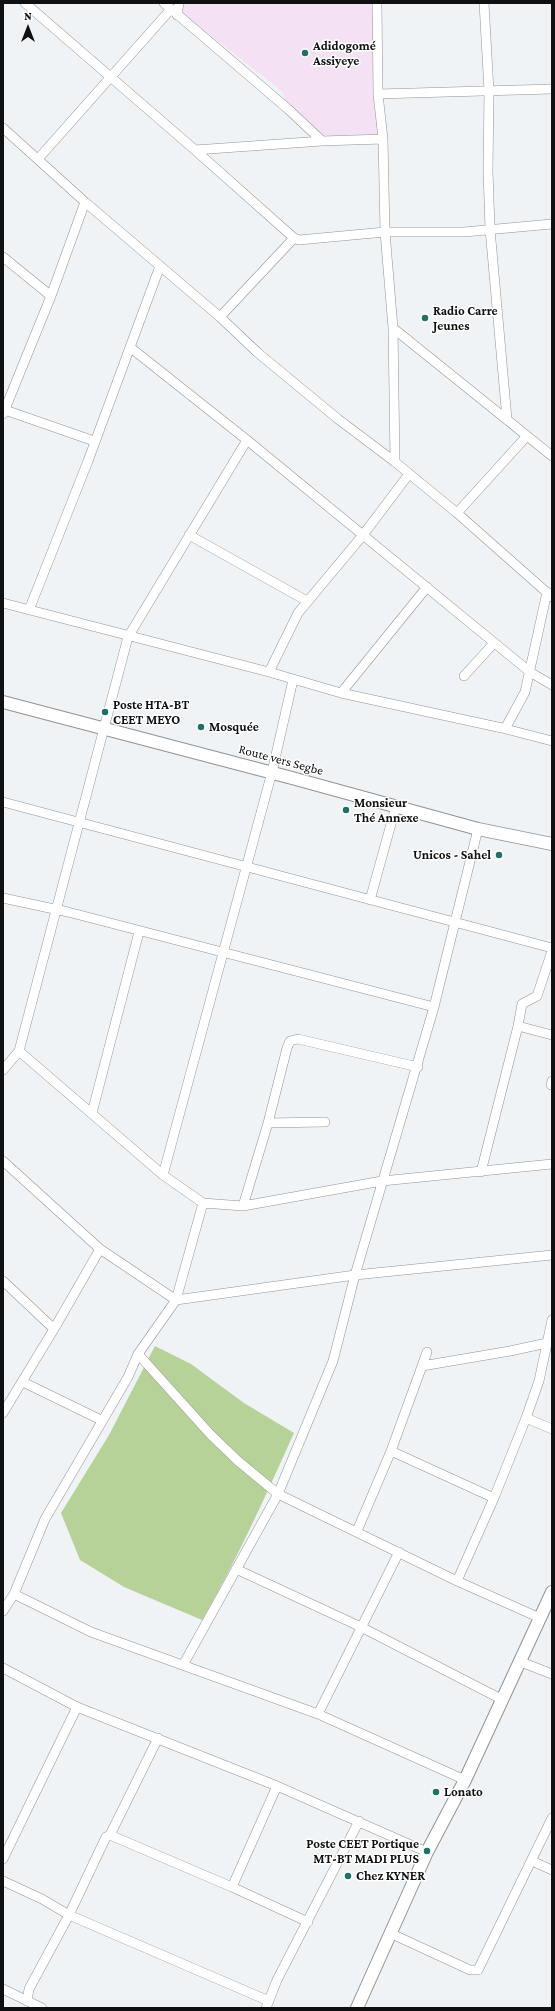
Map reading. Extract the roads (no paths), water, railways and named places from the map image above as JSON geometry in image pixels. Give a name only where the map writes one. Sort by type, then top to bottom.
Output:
[{"type":"main road","name":"Route vers Segbe","points":[[3,702],[272,772],[478,829],[552,844]]},
{"type":"main road","points":[[357,2008],[392,1934],[427,1852],[465,1780],[521,1662],[552,1592]]},
{"type":"street","points":[[25,3],[294,238],[299,240],[385,232],[464,232],[552,224]]},
{"type":"street","points":[[164,3],[288,109],[322,141]]},
{"type":"street","points":[[38,159],[110,77],[174,12],[179,3]]},
{"type":"street","points":[[377,3],[378,94],[383,139],[385,232],[393,328],[395,462]]},
{"type":"street","points":[[484,3],[489,91],[488,170],[490,229],[507,419]]},
{"type":"street","points":[[378,94],[552,89]]},
{"type":"street","points":[[3,128],[85,202],[220,317],[281,372],[457,513],[549,594],[530,672],[521,700],[506,727],[502,728]]},
{"type":"street","points":[[195,150],[322,141],[383,139]]},
{"type":"street","points":[[85,202],[51,296],[4,412],[94,441]]},
{"type":"street","points":[[220,317],[294,238]]},
{"type":"street","points":[[3,257],[51,296]]},
{"type":"street","points":[[29,610],[131,348],[160,266]]},
{"type":"street","points":[[393,328],[507,419],[526,437],[552,456]]},
{"type":"street","points":[[131,348],[247,440],[530,672],[552,685]]},
{"type":"street","points":[[457,513],[526,437]]},
{"type":"street","points":[[3,1070],[19,1051],[128,637],[247,440]]},
{"type":"street","points":[[269,672],[298,613],[363,535],[409,474]]},
{"type":"street","points":[[189,535],[307,602]]},
{"type":"street","points":[[341,693],[426,588]]},
{"type":"street","points":[[3,603],[128,637],[269,672],[341,693],[502,728],[552,741]]},
{"type":"street","points":[[464,676],[494,643]]},
{"type":"street","points":[[163,1176],[247,868],[272,772],[293,680]]},
{"type":"street","points":[[3,802],[552,949],[537,996],[522,1004],[518,1026],[481,1172]]},
{"type":"street","points":[[370,900],[396,806]]},
{"type":"street","points":[[183,1665],[278,1494],[333,1361],[355,1275],[382,1181],[418,1068],[478,829]]},
{"type":"street","points":[[3,898],[57,910],[434,1007]]},
{"type":"street","points":[[92,1113],[139,932]]},
{"type":"street","points":[[518,1026],[552,1035]]},
{"type":"street","points":[[244,1206],[290,1041],[298,1039],[418,1068]]},
{"type":"street","points":[[19,1051],[163,1176],[203,1203],[244,1206],[382,1181],[552,1164]]},
{"type":"street","points":[[268,1123],[325,1122]]},
{"type":"street","points":[[3,1161],[100,1249],[176,1300],[355,1275],[552,1255]]},
{"type":"street","points":[[3,1611],[14,1594],[45,1519],[101,1420],[128,1376],[138,1354],[176,1300],[203,1203]]},
{"type":"street","points":[[3,1413],[23,1382],[100,1249]]},
{"type":"street","points":[[3,1281],[54,1329]]},
{"type":"street","points":[[457,1581],[494,1498],[526,1418],[539,1381],[552,1320]]},
{"type":"street","points":[[422,1366],[510,1351],[548,1342]]},
{"type":"street","points":[[356,1531],[391,1451],[427,1352]]},
{"type":"street","points":[[138,1354],[210,1434],[278,1494],[457,1581],[540,1618]]},
{"type":"street","points":[[23,1382],[101,1420]]},
{"type":"street","points":[[526,1418],[552,1429]]},
{"type":"street","points":[[391,1451],[494,1498]]},
{"type":"street","points":[[318,1714],[399,1552]]},
{"type":"street","points":[[236,1569],[361,1627],[503,1700]]},
{"type":"street","points":[[14,1594],[91,1632],[318,1714],[465,1780]]},
{"type":"street","points":[[521,1662],[552,1674]]},
{"type":"street","points":[[3,1668],[77,1707],[277,1786],[427,1852]]},
{"type":"street","points":[[3,1859],[77,1707]]},
{"type":"street","points":[[27,2001],[29,1989],[69,1915],[106,1837],[110,1835],[158,1738]]},
{"type":"street","points":[[232,1887],[277,1786]]},
{"type":"street","points":[[392,1934],[470,1970],[478,1970],[552,1818]]},
{"type":"street","points":[[3,1881],[69,1915],[267,2005],[277,1980],[359,1821]]},
{"type":"street","points":[[110,1835],[232,1887],[308,1922]]},
{"type":"street","points":[[532,1861],[552,1870]]},
{"type":"street","points":[[3,1990],[42,2008]]},
{"type":"place","name":"Adidogomé Assiyeye","points":[[305,53]]},
{"type":"place","name":"Radio Carre Jeunes","points":[[425,318]]},
{"type":"place","name":"Poste HTA-BT CEET MEYO","points":[[105,712]]},
{"type":"place","name":"Mosquée","points":[[201,727]]},
{"type":"place","name":"Monsieur Thé Annexe","points":[[346,810]]},
{"type":"place","name":"Unicos - Sahel","points":[[499,855]]},
{"type":"place","name":"Lonato","points":[[436,1792]]},
{"type":"place","name":"Poste CEET Portique MT-BT MADI PLUS","points":[[427,1851]]},
{"type":"place","name":"Chez KYNER","points":[[348,1876]]}]
